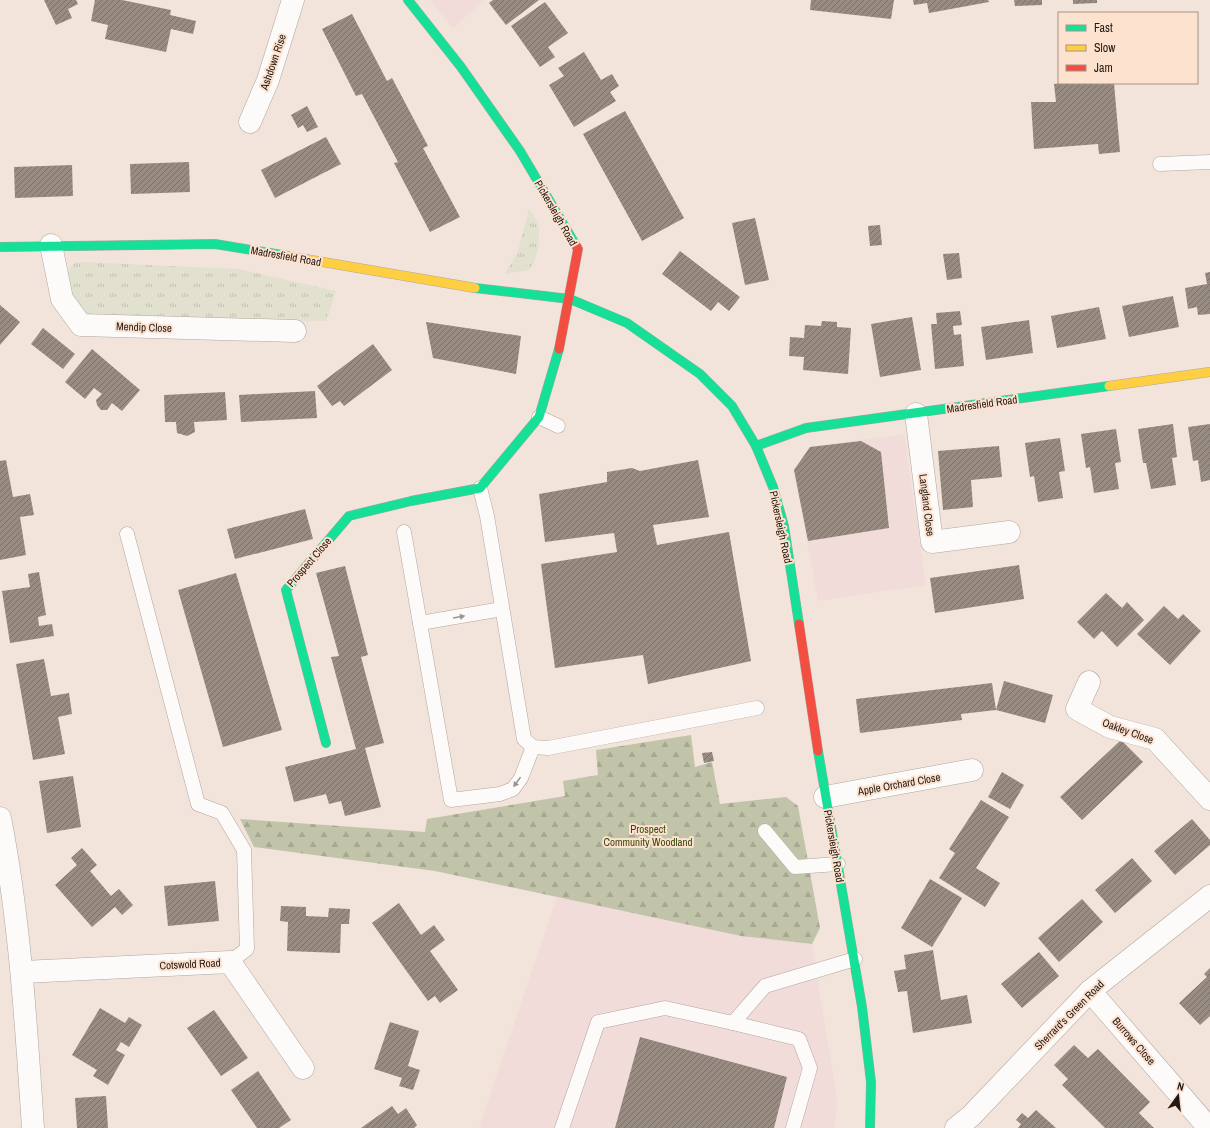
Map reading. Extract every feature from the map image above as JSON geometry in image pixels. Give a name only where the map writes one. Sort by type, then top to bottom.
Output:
[{"type":"street","name":"Ashdown Rise","points":[[250,122],[268,80],[293,0]]},
{"type":"street","name":"Pickersleigh Road","points":[[408,0],[461,67],[520,151],[578,249],[570,299],[627,323],[700,374],[732,406],[756,446],[773,487],[784,526],[825,797],[855,960],[871,1082],[870,1128]]},
{"type":"street","name":"Madresfield Road","points":[[0,247],[51,245],[215,244],[479,289],[570,299]]},
{"type":"street","name":"Mendip Close","points":[[51,245],[62,299],[81,325],[295,331]]},
{"type":"street","points":[[480,488],[539,417],[558,361],[570,299]]},
{"type":"street","name":"Madresfield Road","points":[[756,446],[806,428],[916,414],[1210,372]]},
{"type":"street","name":"Langland Close","points":[[916,414],[932,542],[1009,532]]},
{"type":"street","name":"Prospect Close","points":[[326,743],[286,590],[349,516],[411,501],[480,488]]},
{"type":"street","name":"Oakley Close","points":[[1090,682],[1078,709],[1110,727],[1155,739],[1210,799]]},
{"type":"street","name":"Apple Orchard Close","points":[[825,797],[972,770]]},
{"type":"street","points":[[0,818],[8,858],[23,972],[33,1128]]},
{"type":"street","name":"Sherrard's Green Road","points":[[956,1128],[971,1116],[1090,991],[1210,896]]},
{"type":"street","name":"Cotswold Road","points":[[23,972],[230,962],[303,1068]]},
{"type":"street","name":"Burrows Close","points":[[1090,991],[1209,1128]]},
{"type":"lane","points":[[1160,164],[1210,162]]},
{"type":"lane","points":[[539,417],[558,426]]},
{"type":"lane","points":[[480,488],[487,516],[524,739],[533,747],[548,748],[757,708]]},
{"type":"lane","points":[[404,532],[451,800],[500,794],[513,789],[521,778],[533,747]]},
{"type":"lane","points":[[127,534],[198,804],[222,813],[244,850],[247,949],[230,962]]},
{"type":"lane","points":[[420,623],[502,609]]},
{"type":"lane","points":[[765,831],[795,867],[838,864]]},
{"type":"lane","points":[[733,1023],[765,986],[855,960]]},
{"type":"lane","points":[[562,1128],[598,1022],[665,1008],[799,1039],[810,1068],[794,1128]]},
{"type":"shaded area","points":[[430,0],[484,0],[453,28]]},
{"type":"shaded area","points":[[904,434],[926,585],[818,601],[794,470],[810,447]]},
{"type":"shaded area","points":[[557,896],[741,936],[812,944],[838,1104],[834,1128],[479,1128]]},
{"type":"green space","points":[[529,208],[536,220],[539,233],[535,260],[529,270],[505,274],[518,251]]},
{"type":"green space","points":[[81,262],[239,269],[336,291],[326,321],[86,318],[71,300],[68,272],[73,264]]},
{"type":"green space","name":"Prospect Community Woodland","points":[[691,735],[695,767],[712,762],[720,804],[786,797],[798,806],[820,928],[812,944],[741,936],[435,871],[254,847],[240,819],[425,832],[427,819],[565,796],[563,781],[598,775],[596,750]]},
{"type":"building","points":[[44,0],[76,0],[78,4],[68,9],[72,18],[56,25]]},
{"type":"building","points":[[95,0],[122,0],[171,10],[170,15],[196,21],[193,34],[171,29],[166,52],[105,39],[108,25],[91,21]]},
{"type":"building","points":[[493,0],[539,0],[506,25],[489,3]]},
{"type":"building","points":[[811,0],[894,0],[891,19],[810,10]]},
{"type":"building","points":[[913,0],[988,0],[989,2],[929,13],[927,3],[914,5]]},
{"type":"building","points":[[1014,0],[1042,0],[1042,5],[1015,6]]},
{"type":"building","points":[[1073,0],[1097,0],[1097,3],[1073,4]]},
{"type":"building","points":[[545,2],[568,33],[548,47],[555,57],[540,67],[511,26]]},
{"type":"building","points":[[352,14],[387,81],[392,78],[428,146],[423,148],[460,217],[430,232],[394,163],[398,162],[362,94],[356,96],[322,29]]},
{"type":"building","points":[[584,52],[601,80],[612,74],[619,86],[610,92],[616,101],[574,127],[549,85],[564,76],[558,68]]},
{"type":"building","points":[[1054,84],[1114,84],[1120,152],[1099,154],[1098,144],[1034,149],[1031,102],[1056,102]]},
{"type":"building","points":[[307,106],[318,127],[307,132],[303,125],[298,128],[291,115]]},
{"type":"building","points":[[625,111],[684,218],[642,241],[583,134]]},
{"type":"building","points":[[326,137],[341,164],[275,198],[261,170]]},
{"type":"building","points":[[189,162],[190,192],[131,194],[130,164]]},
{"type":"building","points":[[72,165],[73,196],[15,198],[14,167]]},
{"type":"building","points":[[755,218],[769,280],[745,285],[732,223]]},
{"type":"building","points":[[880,225],[882,245],[870,246],[868,226]]},
{"type":"building","points":[[680,251],[740,297],[729,311],[718,302],[711,311],[662,274]]},
{"type":"building","points":[[959,253],[962,278],[947,280],[943,254]]},
{"type":"building","points":[[1210,272],[1210,314],[1198,315],[1197,307],[1188,309],[1185,288],[1207,284],[1205,273]]},
{"type":"building","points":[[1173,296],[1179,327],[1129,337],[1122,306]]},
{"type":"building","points":[[0,305],[20,322],[0,345]]},
{"type":"building","points":[[1099,307],[1106,339],[1057,348],[1051,316]]},
{"type":"building","points":[[960,311],[962,325],[953,326],[954,335],[961,334],[964,366],[935,369],[931,324],[937,324],[936,313]]},
{"type":"building","points":[[912,317],[921,370],[880,377],[871,324]]},
{"type":"building","points":[[1029,320],[1033,353],[986,360],[981,327]]},
{"type":"building","points":[[822,321],[837,322],[837,327],[851,328],[848,374],[803,370],[804,357],[789,356],[790,337],[804,338],[805,325],[821,326]]},
{"type":"building","points":[[426,322],[521,336],[516,374],[433,358]]},
{"type":"building","points":[[43,328],[75,354],[63,369],[31,344]]},
{"type":"building","points":[[373,344],[392,370],[344,406],[340,401],[332,406],[317,386]]},
{"type":"building","points":[[92,349],[140,390],[122,411],[112,403],[107,410],[101,410],[97,405],[96,400],[102,394],[94,388],[85,399],[65,382]]},
{"type":"building","points":[[315,391],[317,418],[241,422],[239,395]]},
{"type":"building","points":[[225,392],[227,420],[194,422],[195,432],[187,436],[177,433],[176,422],[165,422],[164,395]]},
{"type":"building","points":[[1173,424],[1177,457],[1172,458],[1176,485],[1151,489],[1146,463],[1143,463],[1138,429]]},
{"type":"building","points":[[1210,424],[1210,480],[1201,482],[1198,460],[1193,461],[1188,427]]},
{"type":"building","points":[[1116,429],[1121,462],[1115,463],[1119,489],[1094,493],[1090,467],[1086,468],[1081,434]]},
{"type":"building","points":[[1060,438],[1065,471],[1059,472],[1063,498],[1038,502],[1034,476],[1030,477],[1025,443]]},
{"type":"building","points":[[861,441],[881,452],[889,528],[808,541],[794,470],[810,447]]},
{"type":"building","points":[[999,446],[1002,477],[971,480],[973,507],[943,510],[938,451]]},
{"type":"building","points":[[6,460],[13,497],[30,494],[34,515],[20,517],[26,555],[0,560],[0,461]]},
{"type":"building","points":[[698,460],[709,517],[653,525],[657,545],[729,532],[751,661],[648,684],[643,655],[555,668],[541,564],[617,552],[614,533],[545,542],[539,494],[607,482],[607,472],[632,468],[640,471]]},
{"type":"building","points":[[305,509],[313,539],[235,559],[227,529]]},
{"type":"building","points":[[1019,565],[1024,599],[935,613],[930,578]]},
{"type":"building","points":[[345,566],[368,655],[361,657],[384,743],[365,748],[381,807],[345,816],[341,801],[329,804],[326,794],[294,802],[285,767],[356,749],[331,657],[339,656],[316,573]]},
{"type":"building","points":[[39,572],[46,615],[38,617],[39,626],[52,624],[54,636],[10,643],[2,591],[30,587],[28,574]]},
{"type":"building","points":[[236,573],[282,730],[223,747],[178,590]]},
{"type":"building","points":[[1106,593],[1122,608],[1127,602],[1144,620],[1117,647],[1102,631],[1094,639],[1077,622]]},
{"type":"building","points":[[1164,606],[1178,619],[1183,614],[1201,631],[1170,665],[1137,634]]},
{"type":"building","points":[[44,659],[51,696],[69,693],[72,714],[58,717],[65,754],[33,760],[16,664]]},
{"type":"building","points":[[1004,681],[1053,695],[1045,723],[996,710]]},
{"type":"building","points":[[992,683],[996,710],[961,714],[962,720],[860,733],[856,699]]},
{"type":"building","points":[[1121,740],[1143,762],[1082,820],[1060,797]]},
{"type":"building","points":[[712,752],[714,761],[704,763],[702,753]]},
{"type":"building","points":[[1002,772],[1024,785],[1010,809],[988,797]]},
{"type":"building","points":[[73,776],[81,827],[47,833],[39,781]]},
{"type":"building","points":[[981,800],[1009,817],[976,868],[1000,883],[985,907],[939,878],[955,853],[949,849]]},
{"type":"building","points":[[1192,819],[1210,840],[1210,845],[1175,875],[1154,851]]},
{"type":"building","points":[[82,848],[97,865],[90,871],[111,896],[119,889],[133,905],[122,915],[115,907],[92,927],[55,885],[77,865],[71,858]]},
{"type":"building","points":[[1132,858],[1152,881],[1115,913],[1095,890]]},
{"type":"building","points":[[930,879],[962,898],[932,947],[901,928]]},
{"type":"building","points":[[215,881],[219,921],[168,926],[164,886]]},
{"type":"building","points":[[1082,899],[1103,922],[1059,962],[1038,938]]},
{"type":"building","points":[[399,903],[421,935],[434,925],[445,940],[430,951],[458,990],[440,1003],[435,996],[428,1001],[372,923]]},
{"type":"building","points":[[281,906],[306,907],[306,916],[328,917],[329,908],[350,909],[349,924],[341,924],[340,953],[287,951],[288,922],[280,921]]},
{"type":"building","points":[[933,950],[941,1000],[967,995],[972,1023],[913,1033],[907,991],[898,992],[894,971],[906,969],[904,955]]},
{"type":"building","points":[[1039,952],[1059,976],[1022,1008],[1001,984]]},
{"type":"building","points":[[1210,968],[1210,1016],[1200,1025],[1179,1003],[1207,977],[1204,974]]},
{"type":"building","points":[[100,1008],[125,1023],[129,1017],[142,1025],[129,1047],[121,1042],[116,1050],[125,1055],[108,1085],[93,1076],[97,1070],[72,1055]]},
{"type":"building","points":[[214,1010],[248,1058],[221,1076],[187,1028]]},
{"type":"building","points":[[390,1022],[419,1031],[408,1066],[420,1070],[413,1090],[399,1086],[402,1078],[374,1069]]},
{"type":"building","points":[[640,1037],[787,1077],[774,1128],[615,1128]]},
{"type":"building","points":[[1074,1045],[1088,1058],[1098,1049],[1150,1102],[1139,1113],[1154,1128],[1105,1128],[1062,1085],[1068,1079],[1054,1065]]},
{"type":"building","points":[[258,1071],[291,1120],[279,1128],[257,1128],[231,1090]]},
{"type":"building","points":[[106,1096],[108,1128],[77,1128],[75,1098]]},
{"type":"building","points":[[392,1106],[398,1114],[406,1108],[417,1125],[414,1128],[361,1128]]},
{"type":"building","points":[[1036,1110],[1056,1128],[1018,1128],[1021,1124],[1016,1120],[1022,1113],[1028,1118]]},
{"type":"traffic: fast","points":[[408,0],[461,67],[520,151],[575,244]]},
{"type":"traffic: fast","points":[[0,247],[215,244],[288,256]]},
{"type":"traffic: fast","points":[[475,288],[570,299],[627,323],[700,374],[732,406],[756,446],[773,487],[784,526],[799,624]]},
{"type":"traffic: fast","points":[[326,743],[286,590],[349,516],[411,501],[480,488],[539,417],[559,349]]},
{"type":"traffic: fast","points":[[756,446],[806,428],[1109,386]]},
{"type":"traffic: fast","points":[[818,751],[862,1007],[871,1082],[870,1128]]},
{"type":"traffic: slow","points":[[288,256],[475,288]]},
{"type":"traffic: slow","points":[[1109,386],[1210,372]]},
{"type":"traffic: jam","points":[[559,349],[578,249],[575,244]]},
{"type":"traffic: jam","points":[[799,624],[818,751]]}]
